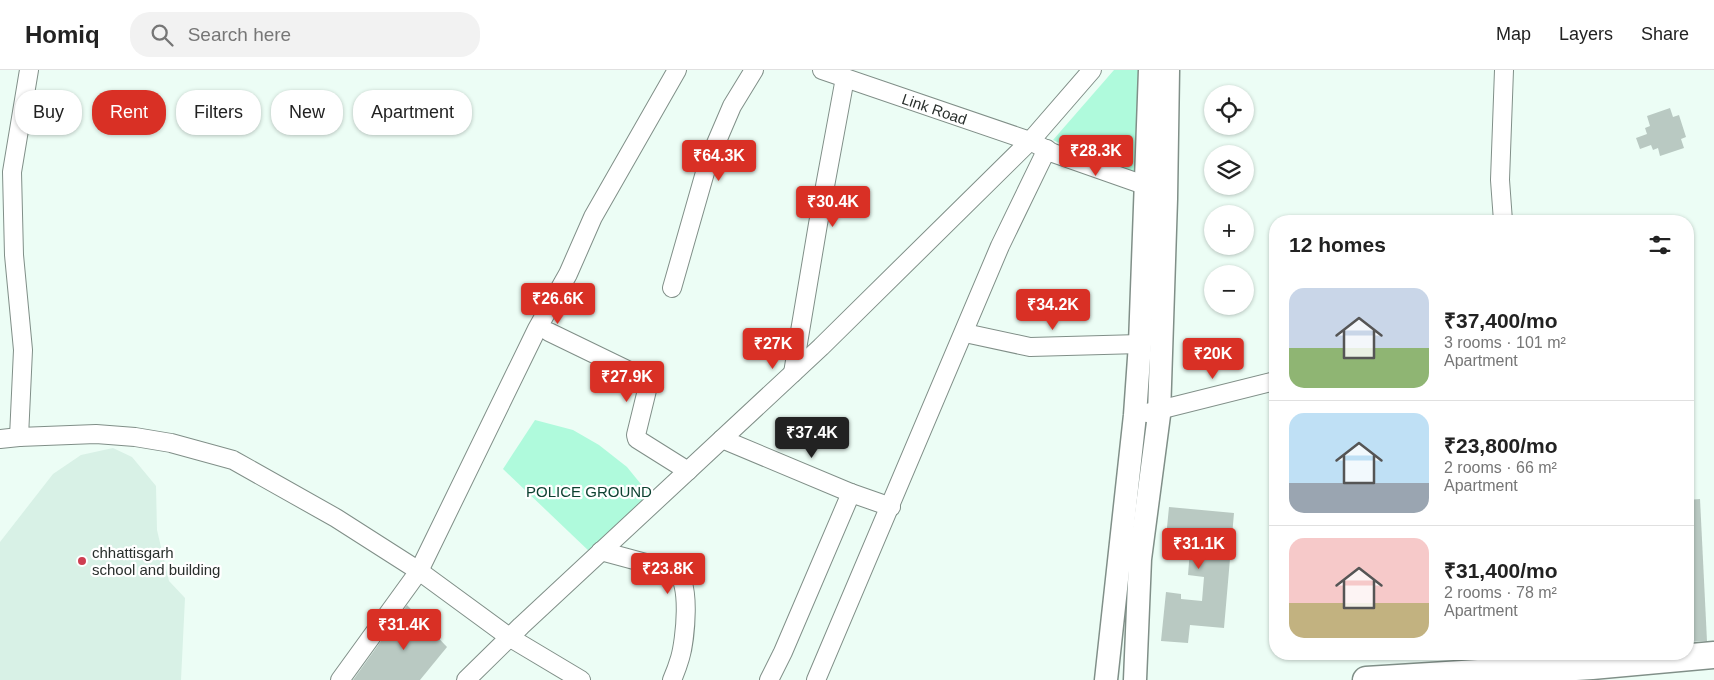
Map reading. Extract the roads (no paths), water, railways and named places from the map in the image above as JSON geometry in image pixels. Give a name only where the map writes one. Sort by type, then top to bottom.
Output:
[{"type":"highway","points":[[1694,657],[1714,655]]},
{"type":"highway","points":[[1366,680],[1598,667],[1666,660]]},
{"type":"highway","points":[[1598,667],[1714,672]]},
{"type":"main road","points":[[1135,680],[1140,559],[1159,410],[1157,182],[1150,70]]},
{"type":"main road","points":[[1106,680],[1135,415],[1140,344],[1168,70]]},
{"type":"street","points":[[19,437],[23,350],[6,172],[29,70]]},
{"type":"street","points":[[340,680],[419,571],[537,330],[568,274],[592,217],[677,70]]},
{"type":"street","points":[[672,288],[708,162],[732,106],[754,70]]},
{"type":"street","name":"Link Road","points":[[822,70],[1030,140],[1053,153],[1157,182]]},
{"type":"street","points":[[466,680],[509,637],[793,373],[1030,140],[1092,70]]},
{"type":"street","points":[[1503,215],[1500,180],[1504,70]]},
{"type":"street","points":[[793,373],[845,78]]},
{"type":"street","points":[[816,680],[965,333],[1000,246],[1047,149]]},
{"type":"street","points":[[549,332],[646,379],[648,386],[636,435],[637,439],[688,471]]},
{"type":"street","points":[[965,333],[1030,347],[1140,344]]},
{"type":"street","points":[[1135,415],[1269,382]]},
{"type":"street","points":[[0,439],[96,434],[135,437],[171,442],[233,460],[336,518],[419,571],[509,637],[580,680]]},
{"type":"street","points":[[722,439],[851,493],[891,507]]},
{"type":"street","points":[[769,680],[783,652],[851,493]]},
{"type":"street","points":[[601,551],[675,571],[681,577],[685,597],[685,620],[680,657],[672,680]]},
{"type":"place","name":"chhattisgarh school and building","points":[[82,561]]},
{"type":"park label","name":"POLICE GROUND","points":[[589,491]]}]
